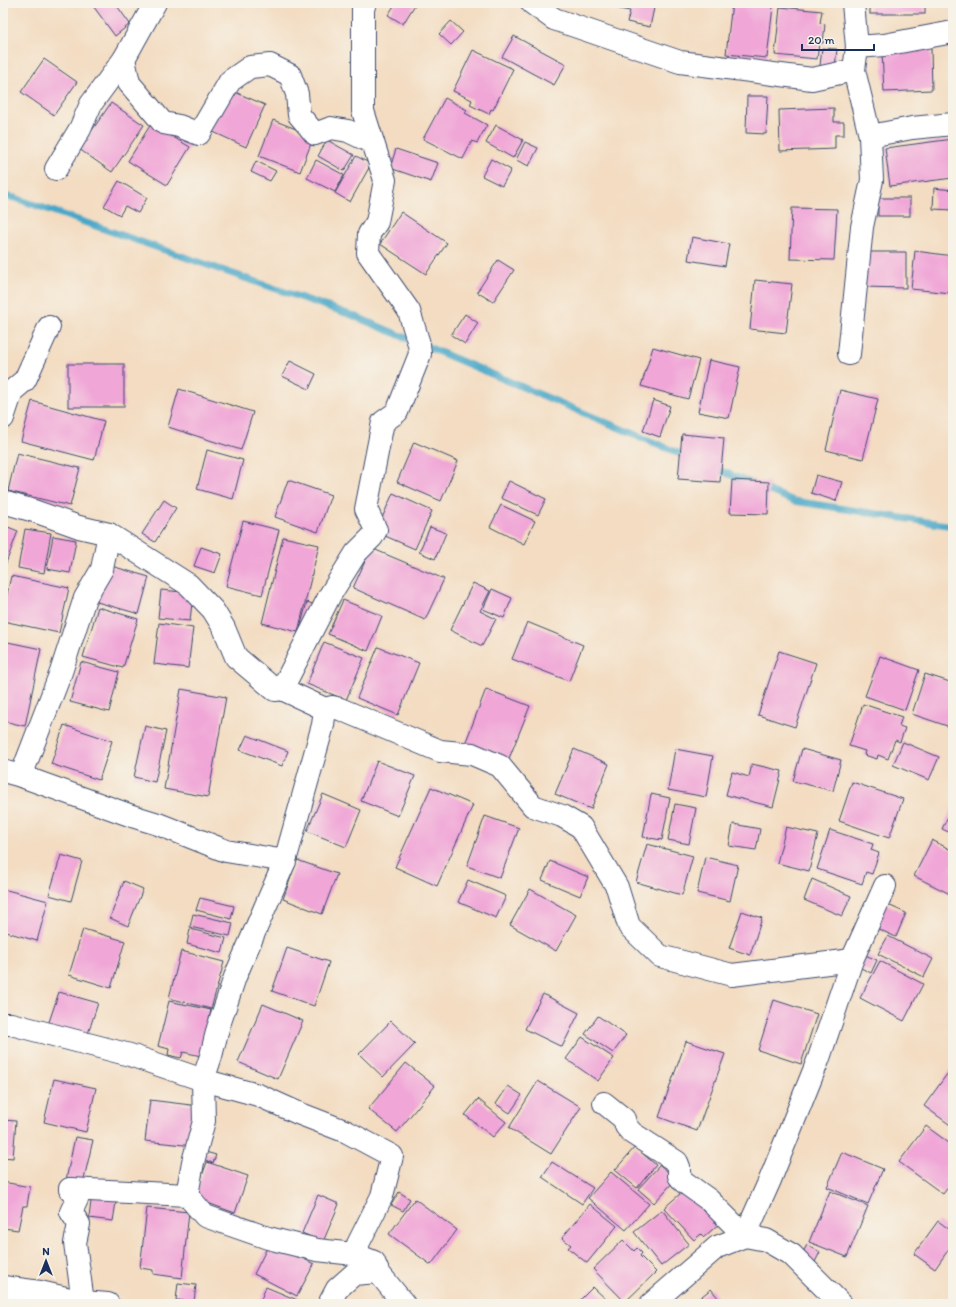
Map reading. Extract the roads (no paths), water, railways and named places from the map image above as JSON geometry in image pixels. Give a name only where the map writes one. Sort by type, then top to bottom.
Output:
[{"type":"street","points":[[56,169],[80,129],[91,104],[124,59],[155,3]]},
{"type":"street","points":[[282,689],[330,595],[356,553],[372,537],[376,530],[366,509],[383,422],[397,412],[420,354],[419,344],[409,311],[368,253],[369,234],[377,222],[385,180],[363,111],[363,9],[365,3]]},
{"type":"street","points":[[532,3],[554,19],[680,62],[812,79],[854,70]]},
{"type":"street","points":[[849,354],[862,227],[872,180],[870,136],[854,70],[857,47],[853,3]]},
{"type":"street","points":[[857,47],[884,45],[953,32]]},
{"type":"street","points":[[124,59],[129,83],[163,122],[179,126],[199,134],[230,81],[250,67],[270,65],[290,75],[297,94],[299,115],[315,134],[331,128],[348,131],[373,143]]},
{"type":"street","points":[[870,136],[912,128],[953,124]]},
{"type":"street","points":[[3,418],[12,391],[25,380],[50,327]]},
{"type":"street","points":[[3,502],[80,527],[109,534],[189,585],[213,610],[224,628],[236,657],[275,690],[282,689],[325,709],[332,707],[340,709],[440,751],[472,754],[500,766],[533,806],[562,816],[581,827],[617,887],[629,926],[660,956],[732,975],[852,960]]},
{"type":"street","points":[[109,534],[102,569],[85,598],[61,672],[12,774],[158,824],[226,851],[285,861]]},
{"type":"street","points":[[187,1195],[193,1162],[204,1121],[203,1080],[218,1028],[236,977],[285,861],[323,725],[325,709]]},
{"type":"street","points":[[745,1236],[770,1180],[819,1058],[852,960],[885,886]]},
{"type":"street","points":[[3,1024],[11,1024],[130,1055],[203,1080],[258,1095],[298,1113],[347,1132],[392,1156],[382,1196],[354,1254]]},
{"type":"street","points":[[604,1104],[624,1118],[626,1126],[632,1133],[677,1162],[679,1167],[679,1176],[684,1182],[709,1200],[745,1236]]},
{"type":"street","points":[[83,1302],[75,1243],[79,1224],[71,1212],[78,1197],[70,1188],[187,1195],[206,1216],[212,1219],[268,1238],[317,1250],[354,1254],[374,1262],[378,1272],[404,1304]]},
{"type":"street","points":[[651,1304],[717,1247],[745,1236],[766,1240],[792,1255],[841,1304]]},
{"type":"street","points":[[329,1304],[337,1289],[354,1274],[378,1272]]},
{"type":"street","points":[[3,1287],[40,1292],[83,1302],[108,1304]]},
{"type":"waterway","points":[[3,196],[15,198],[354,316],[413,341]]},
{"type":"waterway","points":[[423,345],[688,457]]},
{"type":"waterway","points":[[712,467],[794,501],[953,526]]}]
